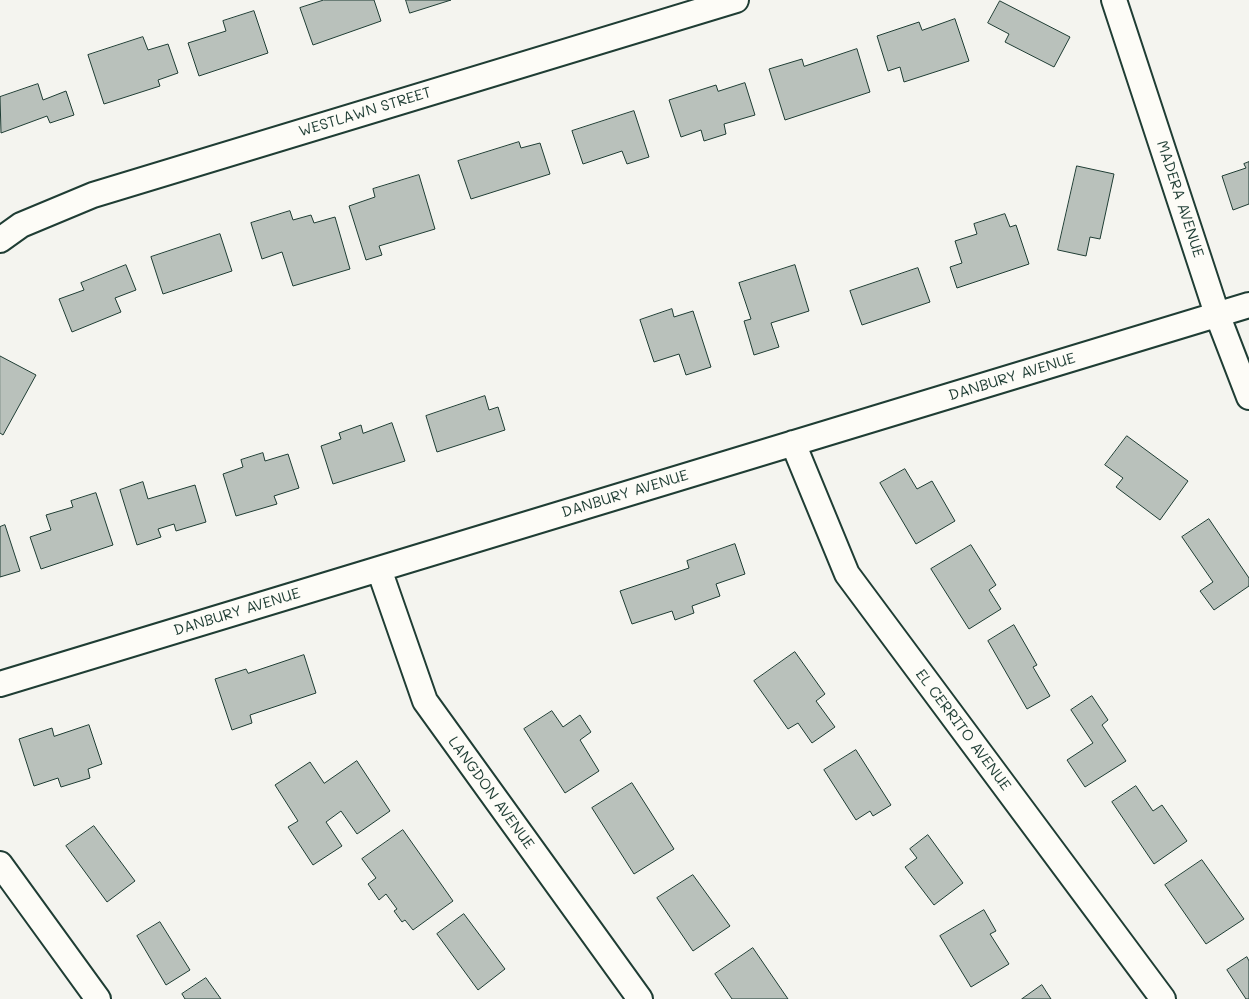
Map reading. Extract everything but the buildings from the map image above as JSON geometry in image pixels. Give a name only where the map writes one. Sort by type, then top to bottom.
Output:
[{"type":"street","name":"WESTLAWN STREET","points":[[0,240],[21,225],[93,195],[736,0]]},
{"type":"street","name":"MADERA AVENUE","points":[[1114,0],[1217,314],[1249,397]]},
{"type":"street","name":"DANBURY AVENUE","points":[[0,684],[1249,304]]},
{"type":"street","name":"EL CERRITO AVENUE","points":[[793,443],[847,574],[1163,999]]},
{"type":"street","name":"LANGDON AVENUE","points":[[379,569],[425,701],[640,999]]},
{"type":"street","points":[[0,864],[98,999]]}]
